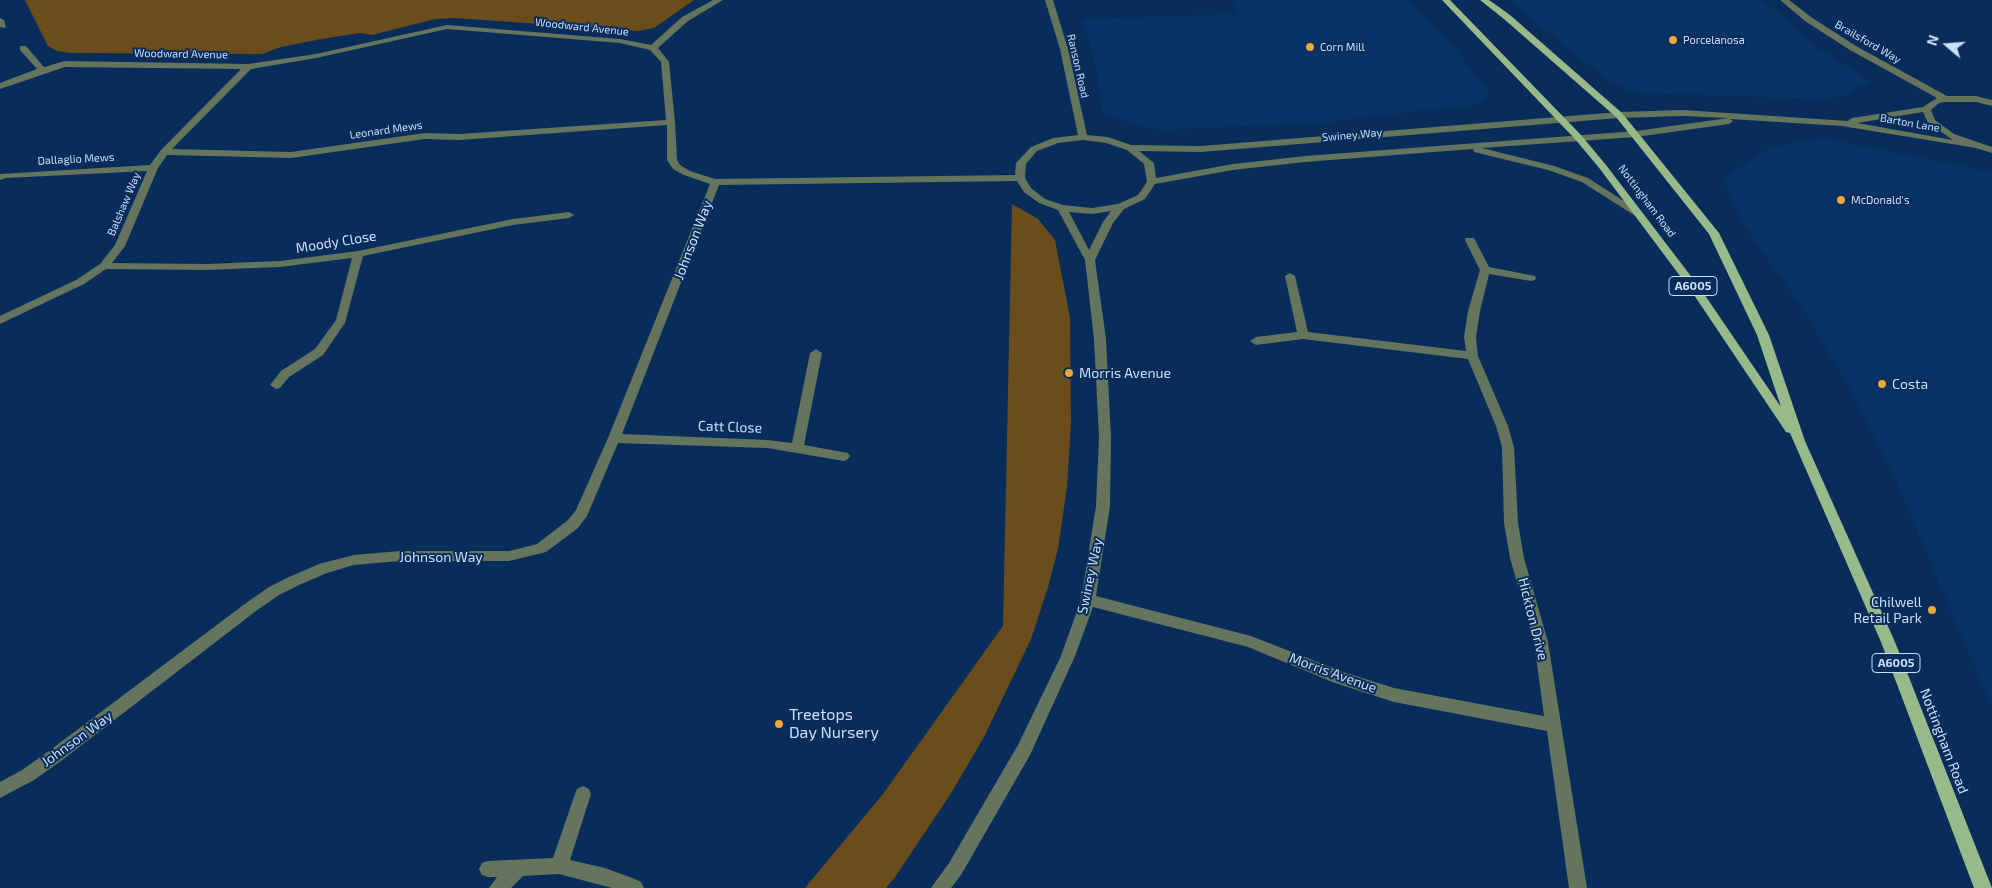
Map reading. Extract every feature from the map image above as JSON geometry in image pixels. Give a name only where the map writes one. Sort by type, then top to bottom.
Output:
[{"type":"main road","name":"Nottingham Road","points":[[1446,0],[1578,137],[1696,290],[1799,441]]},
{"type":"main road","name":"Nottingham Road","points":[[1484,0],[1507,16],[1618,115],[1636,134],[1714,233],[1763,335],[1799,441],[1888,642],[1984,888]]},
{"type":"street","points":[[719,0],[685,19],[653,48],[665,62],[671,122],[672,160],[676,167],[687,173],[715,182],[1020,178]]},
{"type":"street","name":"Ranson Road","points":[[1049,0],[1064,49],[1083,137]]},
{"type":"street","name":"Brailsford Way","points":[[1784,0],[1808,19],[1853,48],[1944,98]]},
{"type":"street","name":"Woodward Avenue","points":[[0,86],[42,70],[80,63],[248,66],[316,56],[447,27],[620,41],[653,48]]},
{"type":"street","points":[[23,48],[42,70]]},
{"type":"street","name":"Balshaw Way","points":[[0,320],[80,282],[104,266],[120,246],[153,168],[164,152],[248,66]]},
{"type":"street","points":[[1944,98],[1976,99],[1992,103]]},
{"type":"street","name":"Barton Lane","points":[[1842,123],[1926,109],[1936,100],[1944,98]]},
{"type":"street","name":"Barton Lane","points":[[1926,109],[1931,121],[1951,136],[1973,146]]},
{"type":"street","name":"Barton Lane","points":[[1618,115],[1683,114],[1842,123],[1992,150]]},
{"type":"street","name":"Swiney Way","points":[[1130,148],[1201,149],[1413,130],[1618,115]]},
{"type":"street","name":"Barton Lane","points":[[1636,134],[1703,126],[1746,118]]},
{"type":"street","name":"Leonard Mews","points":[[164,152],[291,155],[425,136],[468,136],[671,122]]},
{"type":"street","name":"Swiney Way","points":[[1152,182],[1233,167],[1296,160],[1636,134]]},
{"type":"street","points":[[1083,137],[1108,140],[1130,148],[1149,163],[1152,182],[1142,197],[1120,207],[1092,211],[1062,208],[1042,201],[1027,190],[1020,178],[1021,162],[1034,149],[1056,140],[1083,137]]},
{"type":"street","name":"Swiney Way","points":[[1467,148],[1551,168],[1585,180],[1638,214]]},
{"type":"street","name":"Dallaglio Mews","points":[[0,177],[5,175],[153,168]]},
{"type":"street","name":"Johnson Way","points":[[0,790],[55,756],[274,591],[302,578],[324,568],[354,560],[400,556],[509,556],[541,548],[574,524],[582,512],[614,438],[715,182]]},
{"type":"street","points":[[1090,260],[1108,222],[1120,207]]},
{"type":"street","name":"Swiney Way","points":[[940,888],[955,868],[1024,750],[1068,656],[1088,600],[1103,506],[1105,437],[1100,339],[1090,260],[1072,230],[1062,208]]},
{"type":"street","name":"Moody Close","points":[[104,266],[207,267],[280,264],[358,254],[513,222],[569,215]]},
{"type":"street","points":[[1470,240],[1485,270],[1531,278]]},
{"type":"street","points":[[276,385],[285,374],[319,352],[341,320],[358,254]]},
{"type":"street","name":"Hickton Drive","points":[[1485,270],[1474,311],[1470,336],[1472,356],[1502,426],[1508,447],[1511,523],[1517,558],[1541,642],[1578,888]]},
{"type":"street","points":[[1290,276],[1303,334]]},
{"type":"street","points":[[1256,341],[1303,334],[1472,356]]},
{"type":"street","points":[[797,447],[816,353]]},
{"type":"street","name":"Catt Close","points":[[614,438],[767,444],[797,447],[844,456]]},
{"type":"street","name":"Morris Avenue","points":[[1088,600],[1251,642],[1340,678],[1394,695],[1554,725]]},
{"type":"street","points":[[559,866],[583,794]]},
{"type":"street","points":[[488,869],[559,866],[605,877],[635,888]]},
{"type":"street","points":[[498,888],[519,868]]},
{"type":"shaded area","points":[[25,0],[694,0],[654,28],[638,31],[455,18],[435,19],[372,35],[360,33],[321,39],[281,47],[262,54],[70,53],[57,51],[48,46]]},
{"type":"shaded area","points":[[1232,0],[1408,0],[1455,49],[1489,93],[1487,98],[1478,104],[1317,123],[1159,130],[1103,115],[1095,62],[1082,19],[1239,14]]},
{"type":"shaded area","points":[[1509,0],[1763,0],[1817,47],[1869,81],[1848,95],[1823,99],[1636,93],[1607,80]]},
{"type":"shaded area","name":"Chilwell Retail Park","points":[[1824,138],[1992,172],[1992,708],[1891,468],[1842,375],[1803,309],[1740,219],[1723,179],[1771,147]]},
{"type":"shaded area","points":[[1012,204],[1038,219],[1055,240],[1070,318],[1071,423],[1067,487],[1058,549],[1048,587],[1031,639],[984,737],[950,795],[895,877],[886,888],[805,888],[883,794],[1003,626]]},
{"type":"place","name":"Porcelanosa","points":[[1673,40]]},
{"type":"place","name":"Corn Mill","points":[[1310,47]]},
{"type":"place","name":"McDonald's","points":[[1841,200]]},
{"type":"place","name":"Morris Avenue","points":[[1069,373]]},
{"type":"place","name":"Costa","points":[[1882,384]]},
{"type":"place","name":"Chilwell Retail Park","points":[[1932,610]]},
{"type":"place","name":"Treetops Day Nursery","points":[[779,724]]}]
